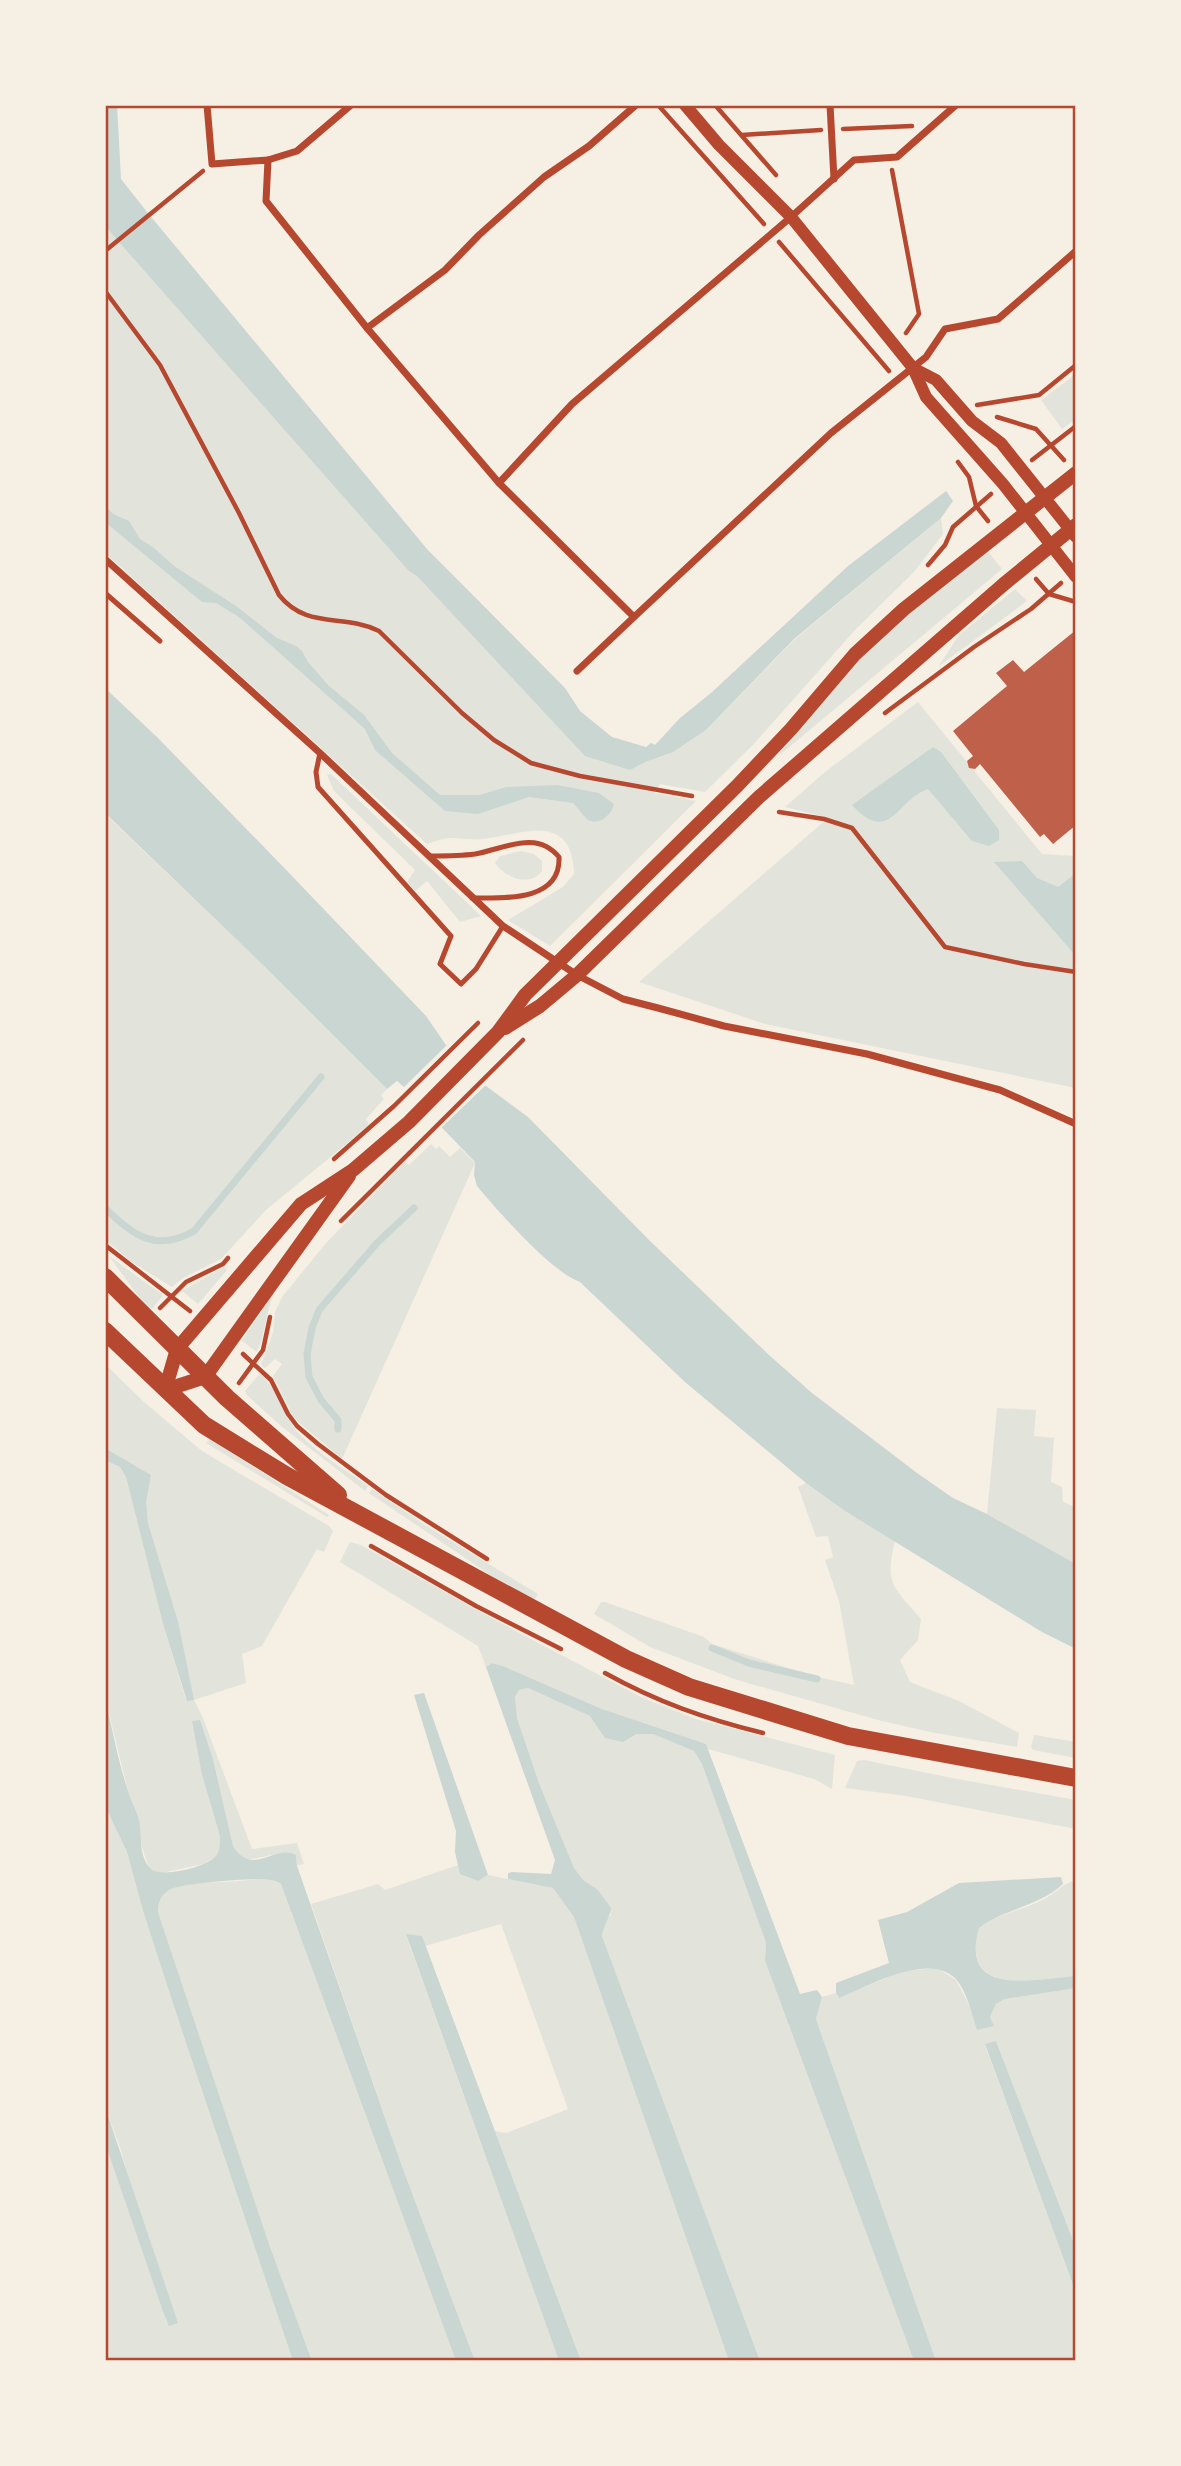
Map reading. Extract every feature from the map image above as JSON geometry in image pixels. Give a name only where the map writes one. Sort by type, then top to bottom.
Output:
[{"type":"main road","points":[[165,1390],[177,1349],[301,1204],[353,1170],[409,1122],[498,1032],[525,995],[737,786],[791,729],[855,654],[904,609],[1076,473]]},
{"type":"main road","points":[[498,1032],[540,1006],[577,975],[759,797],[1025,566],[1074,530]]},
{"type":"main road","points":[[165,1390],[205,1377],[353,1170]]},
{"type":"main road","points":[[105,1277],[205,1377],[364,1518]]},
{"type":"main road","points":[[105,1331],[204,1425],[287,1476],[626,1660],[689,1687],[848,1736],[1076,1778]]},
{"type":"street","points":[[207,105],[212,164],[268,160],[297,151],[351,105]]},
{"type":"street","points":[[367,328],[445,270],[478,235],[544,177],[589,146],[636,105]]},
{"type":"street","points":[[685,105],[719,145],[791,218],[913,368],[926,397],[987,464],[1075,576]]},
{"type":"street","points":[[831,105],[834,179]]},
{"type":"street","points":[[499,483],[572,404],[791,218],[854,160],[897,157],[956,105]]},
{"type":"street","points":[[268,160],[266,201],[367,328],[499,483],[634,617]]},
{"type":"street","points":[[578,671],[831,433],[926,357],[945,329],[998,319],[1076,251]]},
{"type":"street","points":[[913,368],[936,380],[972,421],[1001,443],[1044,498],[1074,530]]},
{"type":"street","points":[[105,559],[320,753],[503,926],[577,975],[623,999],[724,1026],[867,1054],[1012,1094],[1076,1124]]},
{"type":"lane","points":[[105,593],[160,642]]},
{"type":"lane","points":[[320,753],[316,772],[318,787],[451,936],[440,964],[461,984],[476,969],[503,926]]},
{"type":"lane","points":[[430,856],[478,853],[523,842],[545,844],[559,857],[560,866],[556,875],[550,884],[539,891],[524,896],[472,898]]},
{"type":"path","points":[[657,105],[772,234],[897,381]]},
{"type":"path","points":[[715,105],[777,176]]},
{"type":"path","points":[[890,159],[919,314],[906,334]]},
{"type":"path","points":[[105,251],[212,164]]},
{"type":"path","points":[[105,291],[160,365],[285,603],[307,617],[368,625],[379,631],[462,713],[494,740],[531,763],[580,776],[692,796]]},
{"type":"path","points":[[899,326],[926,357]]},
{"type":"path","points":[[981,412],[973,406],[1039,395],[1076,365]]},
{"type":"path","points":[[992,416],[1036,429],[1051,444],[1076,426]]},
{"type":"path","points":[[954,457],[970,477],[976,506],[998,533]]},
{"type":"path","points":[[1025,566],[1049,594],[1076,602]]},
{"type":"path","points":[[883,715],[1075,576]]},
{"type":"path","points":[[779,812],[824,819],[852,828],[946,947],[1076,972]]},
{"type":"path","points":[[394,1106],[484,1018]]},
{"type":"path","points":[[338,1224],[514,1049]]},
{"type":"path","points":[[105,1245],[172,1296]]},
{"type":"path","points":[[271,1311],[263,1350],[255,1364],[271,1380],[297,1426],[386,1495],[490,1561]]},
{"type":"shaded area","points":[[105,105],[117,105],[121,179],[147,212],[427,549],[565,688],[580,711],[612,737],[646,747],[651,743],[655,745],[680,718],[711,693],[848,566],[946,491],[953,501],[941,518],[795,638],[706,730],[673,752],[630,770],[585,756],[417,576],[408,570],[105,226]]},
{"type":"shaded area","points":[[105,190],[549,706],[647,761],[706,730],[796,638],[941,518],[943,534],[914,572],[855,630],[753,745],[705,792],[660,784],[654,793],[696,801],[550,946],[508,920],[563,887],[574,874],[571,854],[564,841],[555,834],[528,831],[482,839],[448,838],[427,844],[105,553]]},
{"type":"shaded area","points":[[1076,374],[1076,419],[1062,429],[1041,400]]},
{"type":"shaded area","points":[[105,506],[113,514],[129,521],[140,539],[174,566],[236,606],[277,638],[302,651],[328,685],[364,715],[392,753],[440,795],[480,795],[506,787],[557,785],[599,793],[614,804],[611,812],[601,820],[592,821],[573,803],[529,797],[478,814],[445,811],[375,750],[365,729],[239,617],[216,603],[202,602],[105,522]]},
{"type":"shaded area","points":[[986,549],[1002,569],[781,754],[779,751],[887,630]]},
{"type":"shaded area","points":[[1015,589],[1027,601],[938,667],[959,635]]},
{"type":"shaded area","points":[[105,688],[158,738],[292,876],[426,1016],[446,1045],[486,1086],[528,1117],[649,1240],[769,1355],[812,1393],[953,1498],[1076,1564],[1076,1649],[1042,1632],[845,1511],[806,1483],[685,1382],[580,1282],[540,1254],[477,1186],[475,1162],[397,1081],[387,1089],[105,813]]},
{"type":"shaded area","points":[[918,702],[1042,854],[1076,856],[1076,1088],[765,1024],[639,982],[828,818],[785,807],[825,772]]},
{"type":"shaded area","points":[[933,747],[941,752],[999,830],[999,840],[989,846],[972,841],[928,789],[884,821],[865,817],[852,805]]},
{"type":"shaded area","points":[[331,774],[481,916],[460,922],[427,881],[415,891],[407,882],[415,870],[334,791],[327,775]]},
{"type":"shaded area","points":[[105,814],[264,966],[387,1089],[381,1095],[384,1099],[366,1119],[369,1124],[356,1136],[266,1210],[221,1259],[183,1278],[172,1287],[130,1261],[105,1239],[109,1233],[105,1229]]},
{"type":"shaded area","points":[[521,851],[534,854],[542,861],[542,871],[531,879],[517,879],[505,873],[495,863],[500,856]]},
{"type":"shaded area","points":[[1022,861],[1037,878],[1058,887],[1076,873],[1076,956],[994,862]]},
{"type":"shaded area","points":[[431,1144],[436,1149],[439,1146],[450,1157],[460,1148],[475,1163],[342,1459],[293,1416],[273,1376],[282,1364],[275,1359],[265,1368],[261,1365],[273,1333],[275,1312],[282,1297],[326,1243],[405,1162],[409,1165]]},
{"type":"shaded area","points":[[109,1256],[163,1295],[152,1309],[144,1304]]},
{"type":"shaded area","points":[[224,1267],[227,1270],[198,1304],[182,1291]]},
{"type":"shaded area","points":[[274,1294],[257,1352],[242,1341]]},
{"type":"shaded area","points":[[105,1364],[144,1402],[202,1451],[329,1526],[333,1531],[324,1552],[317,1549],[262,1646],[242,1654],[246,1683],[194,1700],[252,1849],[297,1843],[304,1864],[297,1865],[296,1855],[290,1854],[244,1860],[233,1846],[213,1759],[200,1720],[202,1775],[220,1836],[220,1846],[216,1857],[203,1864],[161,1873],[152,1871],[148,1865],[139,1839],[139,1819],[128,1791],[105,1697],[105,1460],[120,1467],[126,1477],[163,1624],[186,1700],[178,1621],[148,1523],[145,1502],[151,1475],[105,1448]]},
{"type":"shaded area","points":[[260,1373],[302,1437],[368,1486],[365,1491],[281,1426],[247,1395],[245,1391]]},
{"type":"shaded area","points":[[997,1408],[1036,1410],[1034,1436],[1054,1438],[1051,1482],[1062,1487],[1063,1502],[1076,1507],[1076,1564],[987,1514]]},
{"type":"shaded area","points":[[210,1439],[329,1515],[327,1517],[206,1443]]},
{"type":"shaded area","points":[[105,1448],[151,1475],[146,1502],[148,1523],[178,1621],[194,1700],[187,1701],[163,1624],[126,1477],[120,1467],[105,1460]]},
{"type":"shaded area","points":[[806,1483],[845,1511],[895,1541],[891,1577],[898,1592],[921,1619],[918,1640],[900,1660],[910,1682],[959,1701],[1019,1733],[1017,1747],[878,1720],[737,1680],[650,1647],[594,1614],[601,1602],[605,1602],[704,1637],[712,1644],[814,1676],[854,1685],[839,1601],[825,1560],[833,1557],[828,1536],[816,1537],[798,1487]]},
{"type":"shaded area","points":[[372,1489],[538,1594],[532,1603],[369,1493]]},
{"type":"shaded area","points":[[350,1542],[361,1545],[641,1697],[696,1719],[835,1755],[832,1789],[814,1779],[708,1749],[705,1744],[602,1709],[503,1666],[492,1663],[486,1667],[478,1646],[340,1562]]},
{"type":"shaded area","points":[[492,1663],[602,1709],[706,1744],[800,1994],[817,1990],[822,1997],[816,2019],[936,2361],[914,2361],[765,1961],[766,1943],[702,1764],[694,1751],[653,1734],[637,1734],[623,1742],[605,1738],[590,1716],[528,1688],[519,1690],[515,1697],[517,1718],[539,1783],[574,1868],[584,1881],[597,1889],[611,1908],[602,1936],[760,2361],[729,2361],[574,1917],[553,1888],[508,1879],[508,1873],[512,1872],[551,1874],[555,1860],[486,1667]]},
{"type":"shaded area","points":[[528,1688],[590,1716],[623,1742],[638,1734],[653,1734],[694,1751],[702,1764],[766,1943],[765,1961],[914,2361],[760,2361],[602,1936],[604,1923],[611,1914],[597,1889],[583,1881],[574,1868],[539,1783],[517,1718],[515,1697],[519,1690]]},
{"type":"shaded area","points":[[424,1693],[488,1875],[478,1881],[460,1874],[455,1852],[456,1831],[414,1695]]},
{"type":"shaded area","points":[[105,1697],[121,1768],[138,1816],[143,1856],[150,1868],[172,1872],[193,1868],[210,1861],[219,1850],[220,1836],[202,1775],[192,1721],[200,1720],[213,1759],[233,1846],[248,1859],[256,1860],[288,1852],[296,1855],[297,1866],[403,2169],[475,2361],[456,2361],[281,1884],[272,1880],[252,1879],[178,1887],[163,1896],[158,1912],[270,2247],[312,2361],[293,2361],[185,2040],[143,1911],[127,1852],[105,1806]]},
{"type":"shaded area","points":[[1034,1735],[1076,1742],[1076,1758],[1033,1750],[1031,1747]]},
{"type":"shaded area","points":[[864,1760],[1076,1800],[1076,1829],[906,1796],[845,1788],[857,1761]]},
{"type":"shaded area","points":[[105,1806],[127,1852],[143,1911],[185,2040],[293,2361],[105,2361],[105,2143],[169,2326],[120,2147],[105,2107]]},
{"type":"shaded area","points":[[458,1865],[461,1874],[478,1881],[488,1875],[553,1888],[574,1917],[729,2361],[581,2361],[495,2131],[506,2133],[568,2109],[501,1924],[425,1946],[422,1936],[406,1935],[559,2361],[475,2361],[403,2169],[311,1904],[378,1884],[385,1890]]},
{"type":"shaded area","points":[[1061,1877],[1063,1884],[1053,1892],[979,1928],[976,1950],[980,1965],[990,1975],[1022,1981],[1076,1976],[1076,1988],[1004,1999],[996,2004],[990,2017],[994,2026],[977,2030],[963,1990],[956,1979],[944,1971],[930,1968],[915,1970],[882,1979],[839,1998],[836,1993],[836,1983],[889,1963],[878,1920],[907,1912],[959,1883]]},
{"type":"shaded area","points":[[260,1879],[281,1884],[456,2361],[312,2361],[270,2247],[158,1912],[165,1894],[181,1885]]},
{"type":"shaded area","points":[[1076,1880],[1076,1976],[1022,1981],[990,1975],[980,1965],[976,1950],[979,1928],[994,1919],[1044,1899]]},
{"type":"shaded area","points":[[406,1934],[422,1936],[581,2361],[559,2361]]},
{"type":"shaded area","points":[[937,1968],[956,1980],[970,2007],[993,2027],[990,2017],[996,2004],[1004,1998],[1076,1988],[1076,2248],[996,2041],[985,2045],[1076,2293],[1076,2361],[936,2361],[816,2019],[822,1997],[836,1993],[838,1997],[904,1971]]},
{"type":"shaded area","points":[[996,2041],[1076,2248],[1076,2293],[985,2044]]},
{"type":"shaded area","points":[[105,2107],[178,2323],[169,2326],[105,2143]]},
{"type":"pier","points":[[449,1043],[488,1083],[439,1130],[397,1085],[386,1092],[397,1081],[404,1087]]},
{"type":"building","points":[[1076,630],[1076,825],[1053,844],[1044,834],[1040,837],[980,764],[975,769],[969,768],[967,761],[973,756],[953,731],[1007,686],[996,673],[1013,660],[1024,672]]},
{"type":"waterway","points":[[105,1208],[135,1233],[156,1241],[180,1237],[194,1231],[321,1077]]},
{"type":"waterway","points":[[338,1429],[338,1420],[321,1400],[309,1377],[307,1354],[312,1328],[319,1310],[377,1243],[414,1208]]},
{"type":"waterway","points":[[712,1648],[749,1663],[817,1679]]}]
